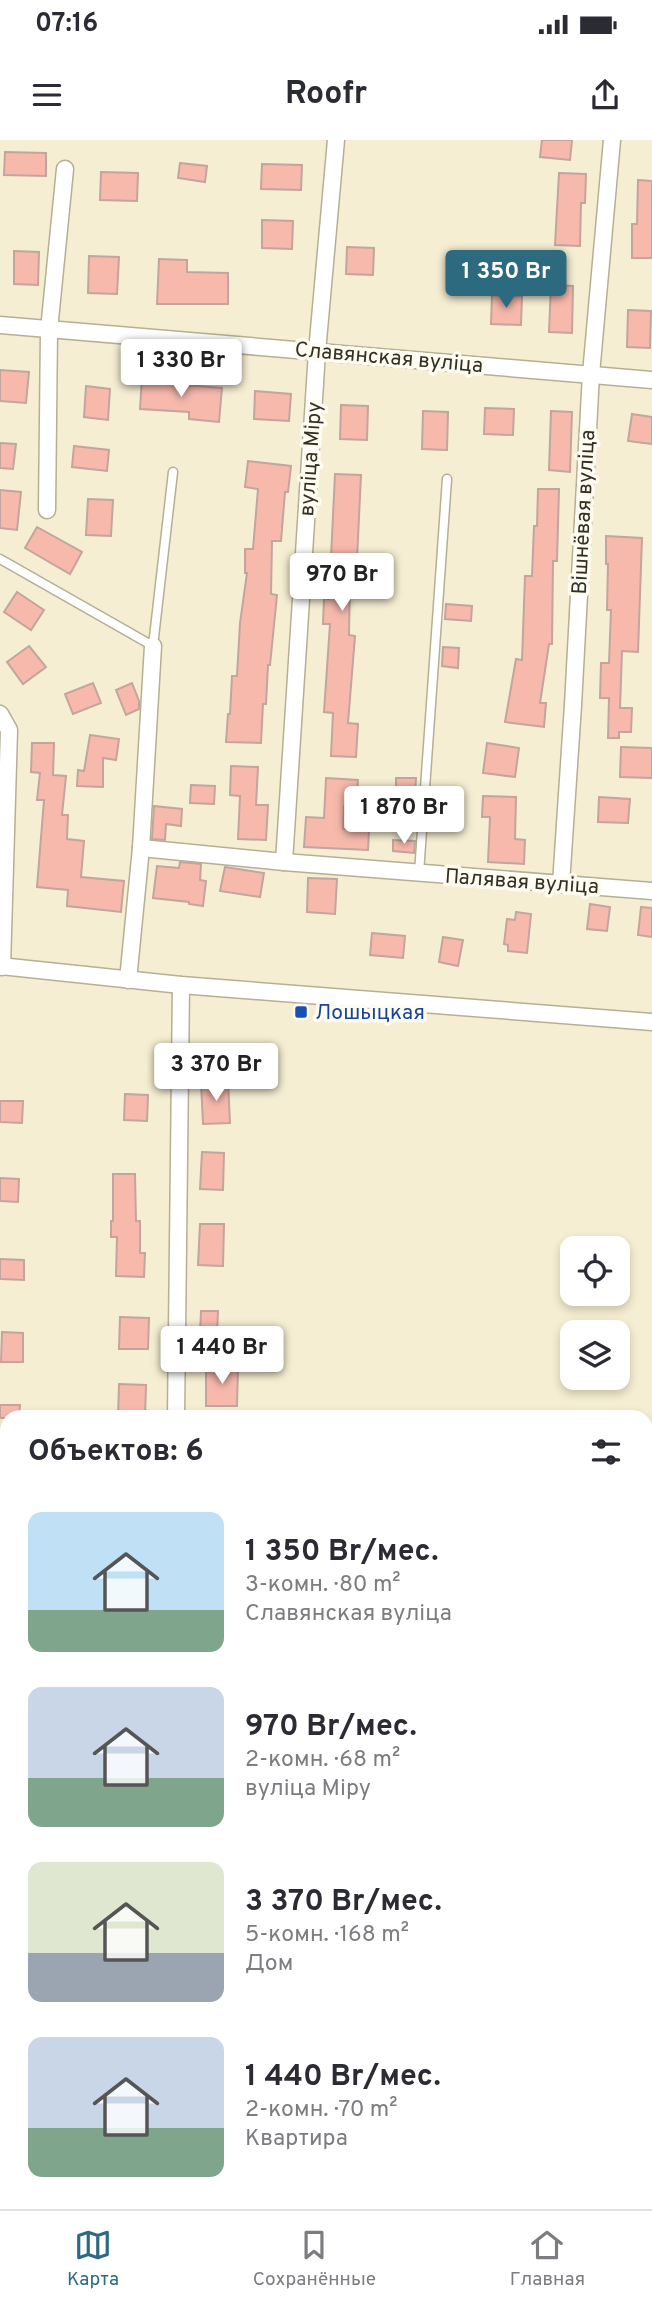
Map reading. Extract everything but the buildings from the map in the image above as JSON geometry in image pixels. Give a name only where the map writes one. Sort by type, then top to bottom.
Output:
[{"type":"street","name":"вуліца Міру","points":[[284,862],[317,352],[336,140]]},
{"type":"street","name":"Вішнёвая вуліца","points":[[561,884],[591,374],[612,140]]},
{"type":"street","points":[[47,510],[49,330],[65,169]]},
{"type":"street","name":"Славянская вуліца","points":[[0,325],[652,380]]},
{"type":"street","points":[[128,980],[141,848],[153,646]]},
{"type":"street","points":[[0,714],[9,730],[1,967],[181,985],[652,1022]]},
{"type":"street","name":"Палявая вуліца","points":[[141,848],[652,891]]},
{"type":"street","points":[[176,1410],[181,985]]},
{"type":"lane","points":[[0,559],[153,646],[173,472]]},
{"type":"lane","points":[[419,873],[447,479]]},
{"type":"place","name":"Лошыцкая","points":[[301,1012]]}]
